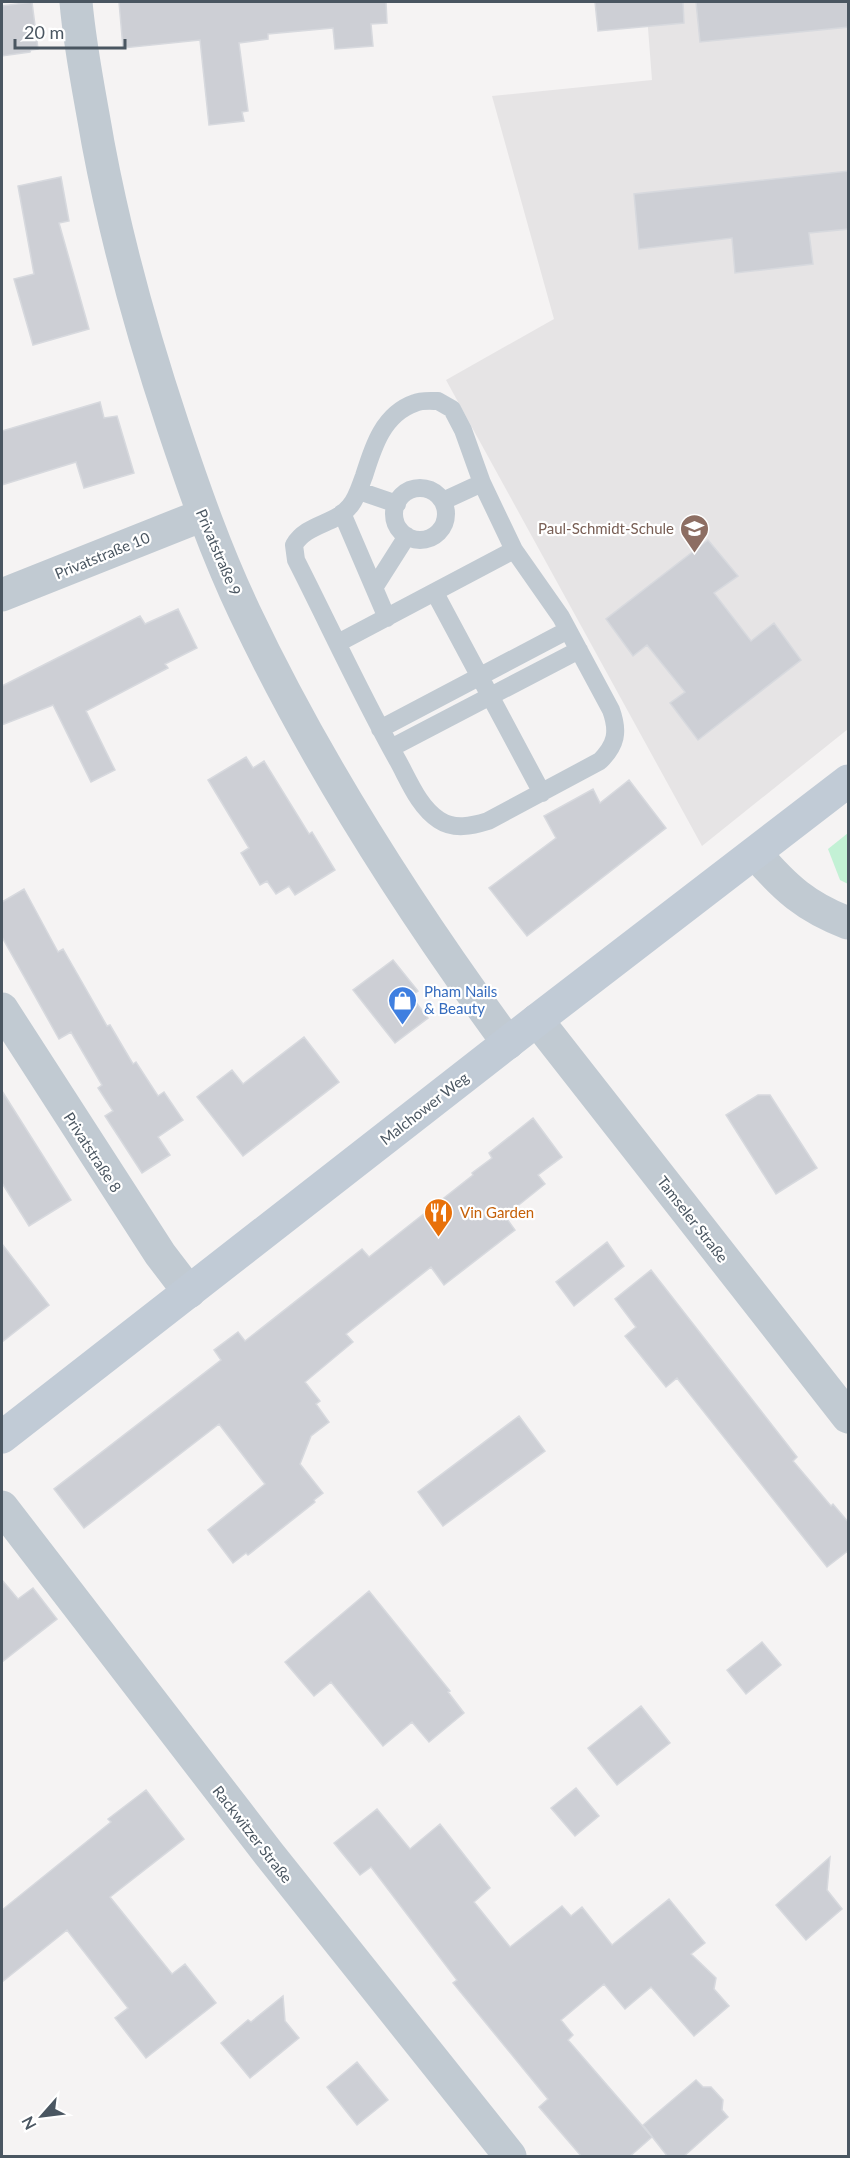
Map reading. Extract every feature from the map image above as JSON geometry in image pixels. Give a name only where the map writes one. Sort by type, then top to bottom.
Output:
[{"type":"street","name":"Privatstraße 9","points":[[76,2],[79,35],[109,201],[152,363],[203,515],[245,613],[317,751],[393,877],[477,1002],[508,1043]]},
{"type":"street","name":"Privatstraße 10","points":[[2,595],[203,515]]},
{"type":"street","name":"Malchower Weg","points":[[2,1437],[537,1020],[849,781]]},
{"type":"street","points":[[756,854],[800,899],[849,923]]},
{"type":"street","name":"Privatstraße 8","points":[[2,1009],[160,1254],[189,1292]]},
{"type":"street","name":"Tamseler Straße","points":[[537,1020],[849,1417]]},
{"type":"street","name":"Rackwitzer Straße","points":[[2,1507],[269,1854],[510,2157]]},
{"type":"lane","points":[[438,401],[452,409],[463,430],[482,483],[514,550],[568,630],[611,710],[616,724],[615,739],[609,752],[600,761],[488,821],[457,827],[442,822],[429,813],[419,800],[380,729],[296,560],[294,545],[300,534],[342,513],[351,506],[359,491],[372,452],[384,427],[396,412],[416,402],[438,401]]},
{"type":"lane","points":[[443,501],[482,483]]},
{"type":"lane","points":[[418,488],[426,489],[434,492],[443,501],[446,520],[438,533],[431,538],[407,536],[397,524],[394,516],[403,494],[418,488]]},
{"type":"lane","points":[[359,491],[397,504]]},
{"type":"lane","points":[[342,513],[387,618]]},
{"type":"lane","points":[[374,588],[407,536]]},
{"type":"lane","points":[[338,643],[514,550]]},
{"type":"lane","points":[[435,593],[542,793]]},
{"type":"lane","points":[[380,729],[568,630]]},
{"type":"lane","points":[[391,748],[579,650]]},
{"type":"shaded area","name":"Paul-Schmidt-Schule","points":[[646,2],[848,2],[848,729],[702,846],[446,380],[554,319],[492,96],[652,80]]},
{"type":"green space","points":[[848,833],[848,884],[840,880],[828,849]]},
{"type":"building","points":[[32,2],[38,49],[2,56],[2,6]]},
{"type":"building","points":[[119,2],[386,2],[387,23],[371,24],[373,46],[335,49],[333,28],[268,34],[268,39],[239,43],[248,111],[242,112],[244,121],[209,125],[200,40],[123,48]]},
{"type":"building","points":[[595,2],[683,2],[684,23],[598,31]]},
{"type":"building","points":[[696,2],[849,2],[849,27],[700,42]]},
{"type":"building","points":[[849,171],[849,229],[809,233],[813,264],[735,273],[732,238],[639,249],[634,194]]},
{"type":"building","points":[[61,177],[69,221],[59,223],[89,329],[33,345],[14,279],[34,274],[18,186]]},
{"type":"building","points":[[100,402],[104,418],[117,416],[134,473],[84,488],[76,462],[2,485],[2,431]]},
{"type":"building","points":[[708,540],[738,576],[714,593],[751,641],[774,623],[801,660],[698,740],[670,703],[685,692],[647,645],[633,656],[606,619]]},
{"type":"building","points":[[178,609],[197,648],[165,664],[168,668],[86,711],[115,770],[91,782],[53,705],[2,725],[2,686],[140,616],[145,624]]},
{"type":"building","points":[[246,757],[253,768],[264,761],[309,834],[312,832],[335,870],[295,895],[289,886],[276,894],[267,881],[260,885],[241,853],[249,848],[208,780]]},
{"type":"building","points":[[629,780],[666,828],[527,936],[489,888],[556,838],[544,816],[593,789],[600,803]]},
{"type":"building","points":[[24,889],[58,952],[63,949],[107,1026],[110,1025],[133,1064],[136,1062],[158,1096],[164,1092],[183,1120],[158,1137],[170,1155],[142,1173],[105,1116],[113,1111],[98,1088],[102,1085],[71,1032],[59,1039],[2,937],[2,902]]},
{"type":"building","points":[[393,960],[418,991],[411,996],[428,1018],[395,1043],[353,990]]},
{"type":"building","points":[[304,1037],[339,1082],[243,1156],[197,1097],[232,1070],[243,1084]]},
{"type":"building","points":[[2,1091],[71,1200],[29,1226],[2,1183]]},
{"type":"building","points":[[758,1095],[770,1095],[817,1168],[776,1194],[726,1115]]},
{"type":"building","points":[[533,1118],[562,1157],[538,1175],[545,1184],[505,1216],[515,1230],[444,1285],[431,1267],[346,1334],[353,1342],[305,1382],[320,1401],[316,1404],[329,1422],[311,1436],[300,1464],[323,1493],[314,1500],[315,1502],[248,1555],[246,1553],[233,1563],[208,1530],[265,1484],[219,1424],[84,1528],[54,1489],[221,1360],[214,1350],[238,1332],[245,1341],[362,1249],[369,1257],[473,1175],[472,1173],[492,1158],[489,1153]]},
{"type":"building","points":[[607,1242],[624,1266],[574,1306],[556,1282]]},
{"type":"building","points":[[2,1244],[49,1305],[2,1342]]},
{"type":"building","points":[[651,1270],[797,1457],[793,1461],[831,1506],[833,1504],[849,1523],[849,1550],[827,1567],[677,1378],[666,1387],[625,1336],[636,1327],[615,1299]]},
{"type":"building","points":[[519,1416],[545,1451],[443,1526],[418,1492]]},
{"type":"building","points":[[2,1580],[18,1599],[33,1588],[57,1619],[2,1662]]},
{"type":"building","points":[[369,1591],[450,1691],[448,1692],[464,1713],[429,1742],[412,1722],[383,1746],[331,1682],[314,1696],[285,1662]]},
{"type":"building","points":[[762,1642],[781,1665],[746,1694],[727,1670]]},
{"type":"building","points":[[641,1706],[670,1743],[617,1785],[588,1748]]},
{"type":"building","points":[[576,1788],[599,1816],[575,1836],[551,1808]]},
{"type":"building","points":[[146,1790],[184,1839],[110,1897],[172,1974],[185,1964],[216,2003],[146,2058],[115,2018],[128,2008],[67,1930],[2,1982],[2,1910],[111,1822],[108,1819]]},
{"type":"building","points":[[377,1809],[410,1849],[440,1824],[490,1888],[474,1902],[510,1947],[562,1906],[571,1916],[582,1907],[612,1945],[669,1899],[705,1943],[691,1954],[716,1978],[714,1989],[729,2006],[694,2036],[651,1987],[625,2009],[604,1984],[561,2020],[573,2035],[568,2040],[652,2137],[629,2157],[582,2157],[539,2107],[548,2099],[453,1983],[457,1980],[371,1867],[360,1875],[334,1843]]},
{"type":"building","points":[[830,1857],[827,1890],[842,1909],[806,1940],[776,1905]]},
{"type":"building","points":[[283,1996],[285,2021],[299,2038],[250,2078],[221,2043],[248,2020],[251,2022]]},
{"type":"building","points":[[357,2062],[388,2100],[357,2125],[327,2087]]},
{"type":"building","points":[[696,2080],[703,2087],[711,2087],[723,2100],[722,2110],[728,2117],[683,2157],[668,2157],[643,2125]]},
{"type":"place","name":"Paul-Schmidt-Schule","points":[[695,554]]},
{"type":"place","name":"Pham Nails & Beauty","points":[[403,1026]]},
{"type":"place","name":"Vin Garden","points":[[439,1238]]}]
